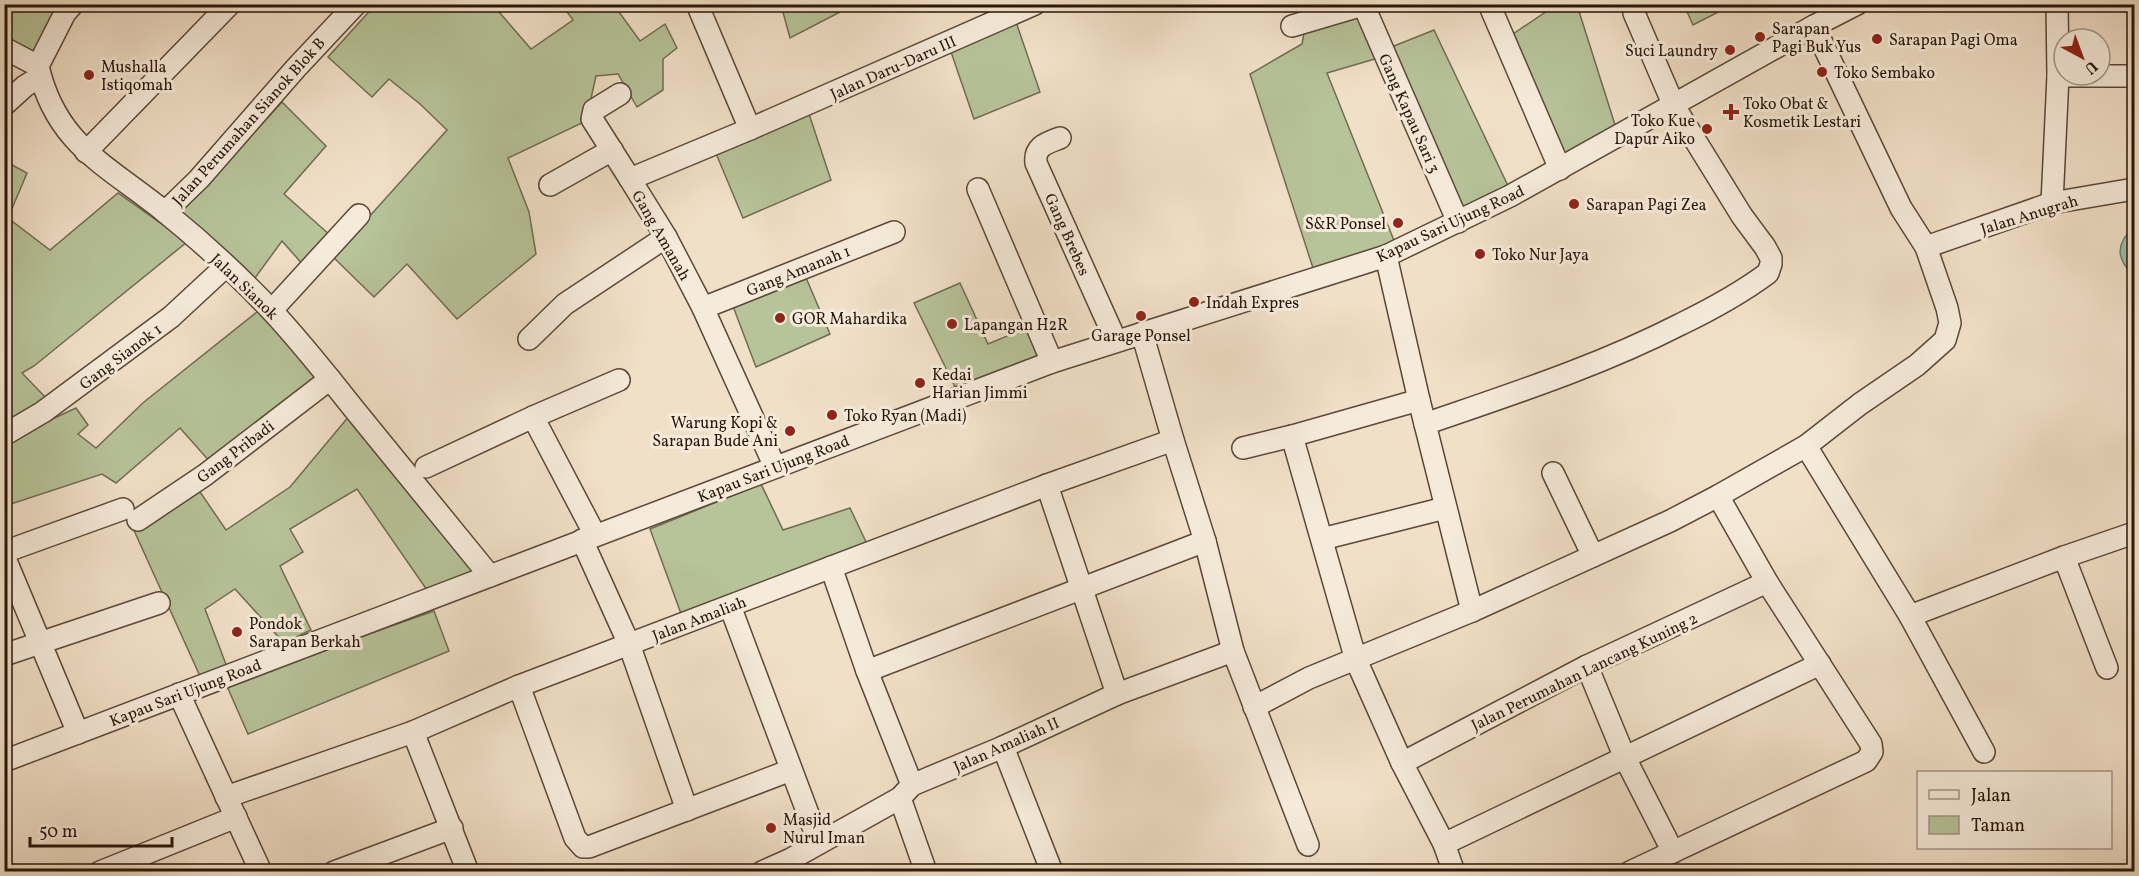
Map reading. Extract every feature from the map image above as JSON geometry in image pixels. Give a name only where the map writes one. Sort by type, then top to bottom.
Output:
[{"type":"street","points":[[4,105],[39,71],[63,18],[73,4]]},
{"type":"street","points":[[86,152],[230,4]]},
{"type":"street","name":"Jalan Perumahan Sianok Blok B","points":[[165,212],[199,179],[296,68],[356,4]]},
{"type":"street","points":[[697,4],[750,129]]},
{"type":"street","name":"Jalan Daru-Daru III","points":[[750,129],[1003,11],[1035,4]]},
{"type":"street","points":[[1489,4],[1560,169]]},
{"type":"street","name":"Kapau Sari Ujung Road","points":[[4,761],[1052,362],[1386,256],[1560,169],[1857,4]]},
{"type":"street","points":[[2057,4],[2057,27]]},
{"type":"street","points":[[1292,26],[1363,5]]},
{"type":"street","name":"Gang Kapau Sari 3","points":[[1363,5],[1458,222]]},
{"type":"street","points":[[1425,424],[1554,379],[1643,344],[1721,304],[1768,273],[1771,258],[1742,216],[1674,106],[1634,13]]},
{"type":"street","points":[[1254,707],[1309,678],[1472,611],[1670,521],[1718,496],[1806,446],[1860,404],[1917,365],[1945,340],[1950,323],[1947,308],[1926,247],[1901,208],[1814,26]]},
{"type":"street","points":[[4,48],[39,71]]},
{"type":"street","name":"Jalan Sianok","points":[[39,71],[55,115],[74,141],[165,212],[272,310],[490,576]]},
{"type":"street","points":[[2112,76],[2134,76]]},
{"type":"street","points":[[2052,203],[2057,87]]},
{"type":"street","points":[[620,94],[594,110],[591,117],[630,179]]},
{"type":"street","name":"Gang Amanah","points":[[750,129],[630,179],[666,237],[703,308],[775,467]]},
{"type":"street","name":"Gang Brebes","points":[[1060,138],[1041,146],[1036,153],[1036,163],[1116,341]]},
{"type":"street","points":[[550,185],[612,150]]},
{"type":"street","points":[[978,189],[1052,362]]},
{"type":"street","name":"Jalan Anugrah","points":[[1926,247],[2052,203],[2134,189]]},
{"type":"street","points":[[272,310],[358,215]]},
{"type":"street","name":"Gang Amanah 1","points":[[703,308],[894,232]]},
{"type":"street","points":[[529,339],[565,304],[666,237]]},
{"type":"street","points":[[1386,256],[1445,508],[1472,611]]},
{"type":"street","name":"Gang Sianok 1","points":[[4,435],[43,412],[171,318],[226,266]]},
{"type":"street","points":[[1142,333],[1205,541],[1233,651],[1308,845]]},
{"type":"street","name":"Gang Pribadi","points":[[4,554],[130,514],[205,475],[330,379]]},
{"type":"street","points":[[426,467],[619,380]]},
{"type":"street","points":[[1243,448],[1419,400]]},
{"type":"street","points":[[533,417],[588,538],[629,644],[687,810]]},
{"type":"street","points":[[1292,436],[1356,660],[1402,763],[1444,844],[1454,872]]},
{"type":"street","name":"Jalan Amaliah","points":[[226,797],[413,732],[519,686],[1047,485],[1173,440]]},
{"type":"street","points":[[1806,446],[1910,616],[1984,752]]},
{"type":"street","points":[[1553,473],[1593,556]]},
{"type":"street","points":[[1047,485],[1117,694]]},
{"type":"street","points":[[1630,872],[1866,761],[1870,757],[1871,744],[1767,582],[1718,496]]},
{"type":"street","points":[[1322,539],[1445,508]]},
{"type":"street","points":[[1910,616],[2064,556],[2134,533]]},
{"type":"street","points":[[867,671],[1205,541]]},
{"type":"street","points":[[4,554],[78,733]]},
{"type":"street","points":[[2064,556],[2107,668]]},
{"type":"street","points":[[831,567],[906,791],[926,872]]},
{"type":"street","name":"Jalan Perumahan Lancang Kuning 2","points":[[1402,763],[1587,666],[1767,582]]},
{"type":"street","points":[[4,656],[159,603]]},
{"type":"street","points":[[730,606],[819,843]]},
{"type":"street","name":"Jalan Amaliah II","points":[[762,872],[792,865],[819,843],[906,791],[1117,694],[1233,651]]},
{"type":"street","points":[[1444,844],[1820,664]]},
{"type":"street","points":[[1587,666],[1625,758],[1673,852]]},
{"type":"street","points":[[519,686],[579,845],[589,847],[791,770]]},
{"type":"street","points":[[179,694],[261,872]]},
{"type":"street","points":[[413,732],[468,872]]},
{"type":"street","points":[[1004,747],[1052,872]]},
{"type":"street","points":[[100,872],[236,817]]},
{"type":"street","points":[[334,872],[452,828]]},
{"type":"green space","points":[[376,4],[493,5],[531,49],[573,20],[562,5],[614,5],[640,41],[665,24],[677,48],[663,59],[663,90],[637,107],[618,74],[596,76],[586,121],[508,158],[529,212],[536,254],[457,319],[407,264],[374,297],[333,257],[447,130],[389,79],[372,97],[328,57]]},
{"type":"green space","points":[[5,5],[67,5],[35,54],[5,40]]},
{"type":"green space","points":[[781,5],[839,5],[840,12],[790,38]]},
{"type":"green space","points":[[1363,5],[1385,56],[1327,73],[1395,243],[1313,268],[1250,74],[1302,44],[1306,22]]},
{"type":"green space","points":[[1556,5],[1577,5],[1616,128],[1565,158],[1510,36]]},
{"type":"green space","points":[[1684,5],[1726,5],[1728,7],[1693,25]]},
{"type":"green space","points":[[1016,22],[1040,92],[974,119],[950,49]]},
{"type":"green space","points":[[1434,30],[1509,188],[1464,210],[1389,48]]},
{"type":"green space","points":[[282,102],[326,146],[284,194],[331,236],[305,267],[282,241],[255,278],[178,215]]},
{"type":"green space","points":[[809,114],[831,180],[743,218],[715,151]]},
{"type":"green space","points":[[5,161],[27,173],[8,218],[50,250],[118,193],[187,242],[34,366],[22,373],[48,400],[5,427]]},
{"type":"green space","name":"GOR Mahardika","points":[[804,273],[830,334],[756,367],[731,301]]},
{"type":"green space","points":[[960,283],[988,344],[1031,326],[1045,357],[956,389],[914,303]]},
{"type":"green space","points":[[262,308],[320,378],[211,463],[180,428],[116,483],[102,474],[5,506],[5,441],[76,408],[88,425],[78,434],[96,448],[144,402]]},
{"type":"green space","points":[[350,415],[473,563],[470,574],[427,590],[357,489],[290,529],[303,552],[280,566],[311,630],[284,643],[235,589],[205,609],[227,667],[200,676],[132,526],[196,486],[226,530],[290,487]]},
{"type":"green space","points":[[761,484],[783,530],[850,508],[868,546],[683,619],[650,529]]},
{"type":"green space","points":[[434,611],[449,651],[248,734],[226,684]]},
{"type":"shaded area","points":[[2134,227],[2134,276],[2124,264],[2120,252],[2123,239]]},
{"type":"place","name":"Sarapan Pagi Buk Yus","points":[[1760,37]]},
{"type":"place","name":"Sarapan Pagi Oma","points":[[1877,39]]},
{"type":"place","name":"Suci Laundry","points":[[1730,50]]},
{"type":"place","name":"Toko Sembako","points":[[1822,72]]},
{"type":"place","name":"Mushalla Istiqomah","points":[[89,75]]},
{"type":"place","name":"Toko Obat & Kosmetik Lestari","points":[[1731,112]]},
{"type":"place","name":"Toko Kue Dapur Aiko","points":[[1707,129]]},
{"type":"place","name":"Sarapan Pagi Zea","points":[[1574,204]]},
{"type":"place","name":"S&R Ponsel","points":[[1398,223]]},
{"type":"place","name":"Toko Nur Jaya","points":[[1480,254]]},
{"type":"place","name":"Indah Expres","points":[[1194,302]]},
{"type":"place","name":"Garage Ponsel","points":[[1141,316]]},
{"type":"place","name":"GOR Mahardika","points":[[780,318]]},
{"type":"place","name":"Lapangan H2R","points":[[952,324]]},
{"type":"place","name":"Kedai Harian Jimmi","points":[[920,383]]},
{"type":"place","name":"Toko Ryan (Madi)","points":[[832,415]]},
{"type":"place","name":"Warung Kopi & Sarapan Bude Ani","points":[[790,431]]},
{"type":"place","name":"Pondok Sarapan Berkah","points":[[237,632]]},
{"type":"place","name":"Masjid Nurul Iman","points":[[771,828]]}]
